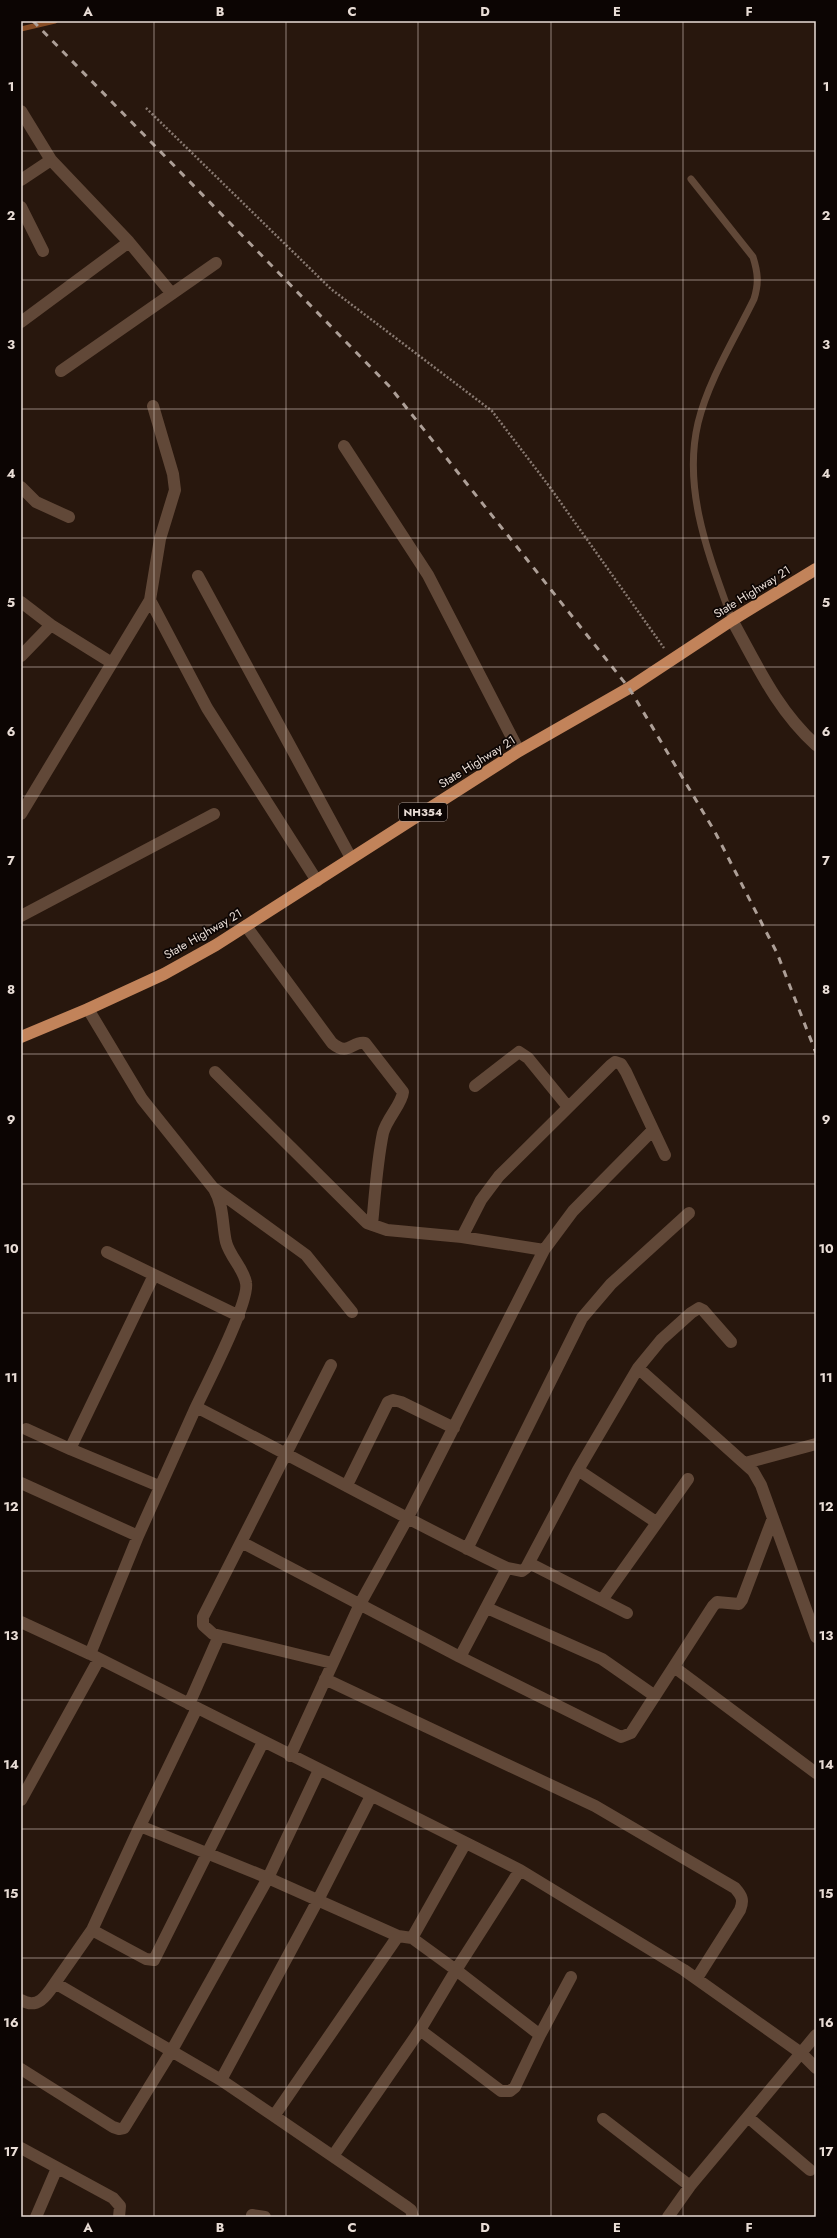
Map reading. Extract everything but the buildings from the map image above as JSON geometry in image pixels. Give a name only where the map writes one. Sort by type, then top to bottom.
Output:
[{"type":"highway","name":"State Highway 21","points":[[21,1036],[88,1010],[164,974],[246,926],[519,751],[629,688],[732,620],[816,569]]},
{"type":"street","points":[[21,111],[51,160],[129,242],[172,294]]},
{"type":"street","points":[[21,180],[51,160]]},
{"type":"street","points":[[21,207],[43,251]]},
{"type":"street","points":[[21,322],[129,242]]},
{"type":"street","points":[[62,371],[216,263]]},
{"type":"street","points":[[21,814],[150,600],[160,539],[175,490],[173,474],[153,406]]},
{"type":"street","points":[[344,446],[428,575],[519,751]]},
{"type":"street","points":[[21,487],[36,502],[69,517]]},
{"type":"street","points":[[198,576],[351,858]]},
{"type":"street","points":[[150,600],[206,708],[317,881]]},
{"type":"street","points":[[21,602],[51,624],[112,663]]},
{"type":"street","points":[[732,620],[779,705],[796,726],[816,745]]},
{"type":"street","points":[[21,656],[51,624]]},
{"type":"street","points":[[21,916],[214,814]]},
{"type":"street","points":[[246,926],[332,1043],[344,1049],[349,1049],[360,1042],[365,1043],[403,1092],[403,1097],[394,1109],[383,1132],[372,1225]]},
{"type":"street","points":[[22,1796],[94,1656],[138,1536],[159,1486],[238,1316],[247,1289],[246,1282],[229,1252],[220,1202],[214,1189],[142,1099],[88,1010]]},
{"type":"street","points":[[475,1086],[519,1052],[528,1058],[568,1107]]},
{"type":"street","points":[[462,1238],[481,1200],[499,1176],[615,1062],[621,1064],[626,1072],[665,1155]]},
{"type":"street","points":[[215,1072],[314,1171],[372,1225],[387,1230],[462,1238],[544,1250]]},
{"type":"street","points":[[290,1756],[360,1604],[407,1519],[544,1250],[572,1211],[653,1130]]},
{"type":"street","points":[[214,1189],[306,1255],[352,1312]]},
{"type":"street","points":[[467,1549],[582,1318],[611,1284],[690,1213]]},
{"type":"street","points":[[107,1252],[238,1316]]},
{"type":"street","points":[[70,1449],[154,1276]]},
{"type":"street","points":[[196,1407],[287,1453],[407,1519],[507,1568],[522,1571],[529,1563],[578,1470],[638,1368],[661,1340],[695,1310],[703,1310],[731,1342]]},
{"type":"street","points":[[331,1366],[204,1618],[203,1625],[207,1630],[219,1636],[332,1663]]},
{"type":"street","points":[[638,1368],[753,1471],[774,1518],[816,1637]]},
{"type":"street","points":[[347,1485],[388,1402],[394,1400],[401,1402],[454,1428]]},
{"type":"street","points":[[26,1429],[159,1486]]},
{"type":"street","points":[[745,1463],[816,1444]]},
{"type":"street","points":[[578,1470],[656,1522]]},
{"type":"street","points":[[602,1600],[688,1479]]},
{"type":"street","points":[[21,1483],[138,1536]]},
{"type":"street","points":[[243,1543],[460,1657],[621,1737],[631,1733],[717,1602],[739,1604],[742,1600],[774,1518]]},
{"type":"street","points":[[529,1563],[627,1613]]},
{"type":"street","points":[[460,1657],[507,1568]]},
{"type":"street","points":[[487,1608],[602,1659],[655,1696]]},
{"type":"street","points":[[21,1622],[94,1656],[465,1844],[520,1870],[697,1978],[802,2053],[816,2068]]},
{"type":"street","points":[[21,2000],[31,2003],[38,2003],[43,2000],[92,1930],[193,1706],[219,1636]]},
{"type":"street","points":[[674,1666],[816,1773]]},
{"type":"street","points":[[325,1679],[595,1806],[735,1888],[741,1895],[743,1902],[740,1910],[697,1978]]},
{"type":"street","points":[[92,1930],[146,1959],[154,1960],[208,1854],[262,1742]]},
{"type":"street","points":[[21,2069],[119,2129],[127,2125],[172,2050],[268,1878],[320,1770]]},
{"type":"street","points":[[221,2080],[318,1900],[371,1796]]},
{"type":"street","points":[[140,1826],[268,1878],[398,1936],[412,1938],[540,2035]]},
{"type":"street","points":[[412,1938],[465,1844]]},
{"type":"street","points":[[332,2156],[420,2030],[456,1970],[520,1870]]},
{"type":"street","points":[[274,2116],[398,1936]]},
{"type":"street","points":[[420,2030],[492,2085],[501,2091],[510,2091],[515,2087],[540,2035],[571,1977]]},
{"type":"street","points":[[55,1983],[221,2080],[407,2207],[411,2210],[413,2217]]},
{"type":"street","points":[[668,2217],[690,2186],[749,2118],[816,2036]]},
{"type":"street","points":[[749,2118],[810,2170]]},
{"type":"street","points":[[603,2119],[690,2186]]},
{"type":"street","points":[[21,2148],[113,2198],[120,2206],[119,2217]]},
{"type":"street","points":[[36,2217],[57,2168]]},
{"type":"street","points":[[252,2215],[265,2217]]},
{"type":"lane","points":[[691,179],[753,258],[758,271],[758,285],[754,299],[705,402],[698,424],[694,457],[694,484],[705,539],[732,620]]},
{"type":"path","points":[[146,108],[331,289],[492,411],[549,486],[673,659]]},
{"type":"waterway","points":[[21,29],[55,21]]},
{"type":"railway","points":[[33,21],[390,387],[629,688],[715,832],[777,953],[816,1053]]}]
